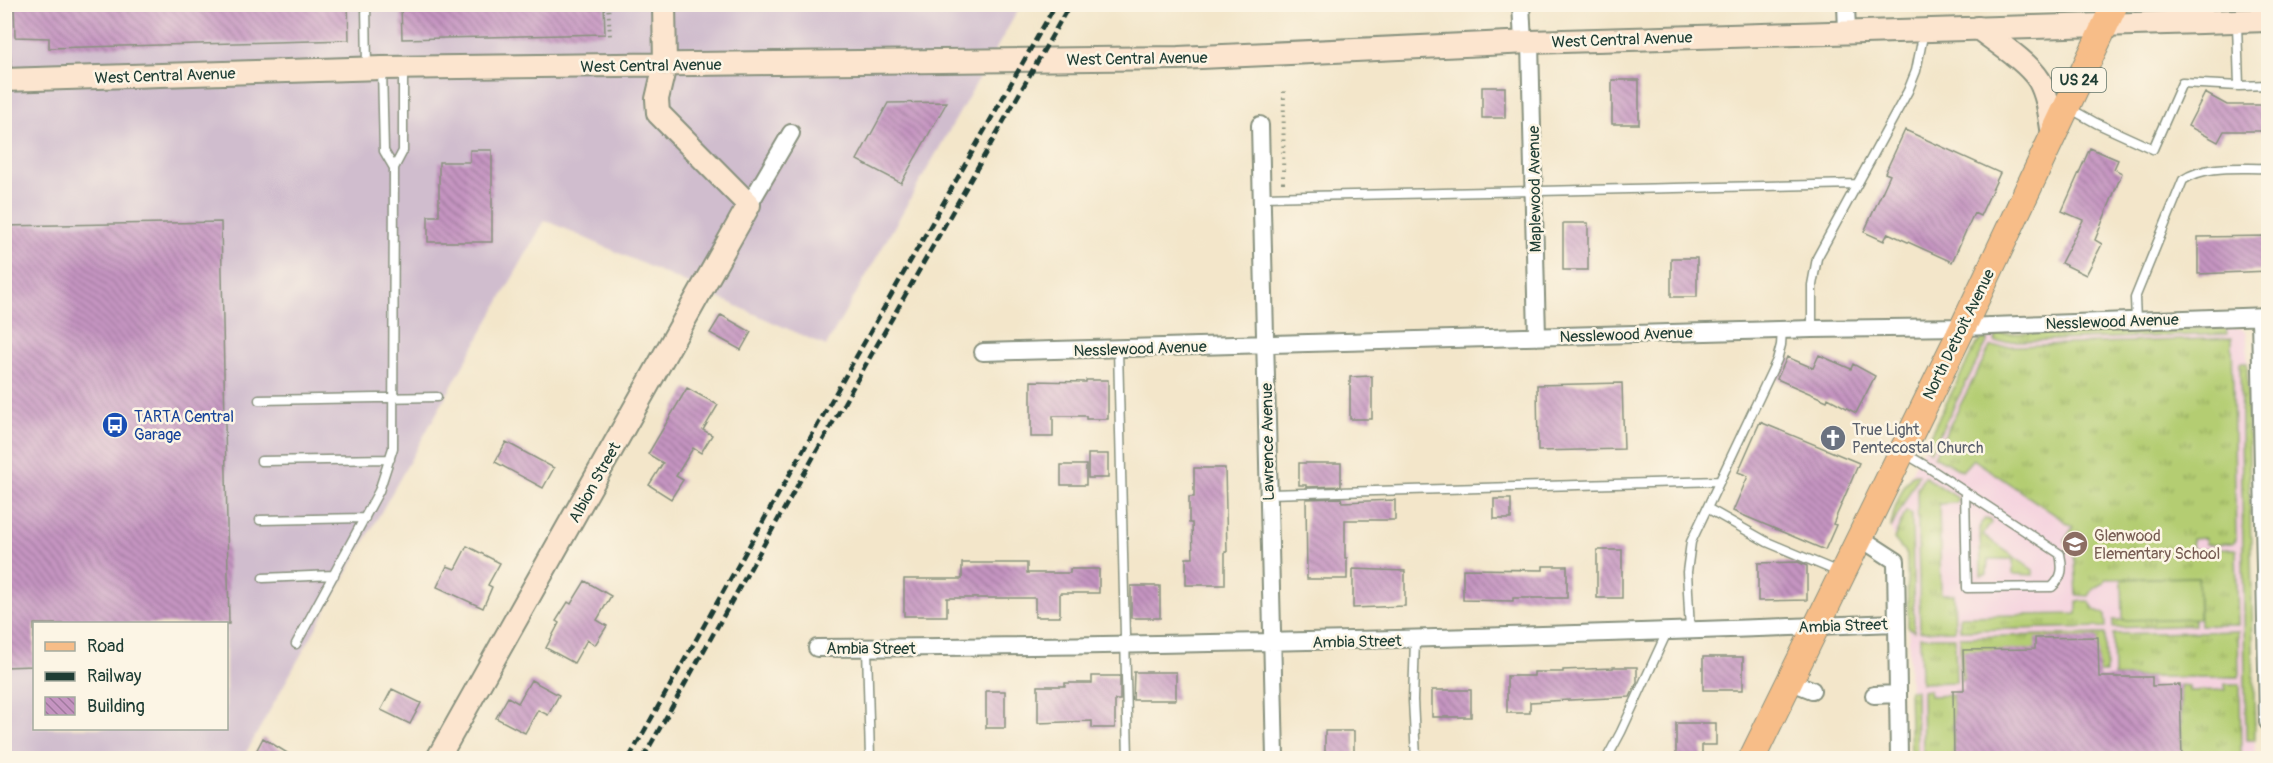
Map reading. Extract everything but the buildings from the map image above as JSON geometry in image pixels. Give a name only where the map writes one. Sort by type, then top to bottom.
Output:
[{"type":"main road","points":[[664,4],[665,65],[657,99],[658,113],[749,205]]},
{"type":"main road","points":[[2186,4],[2206,22]]},
{"type":"main road","name":"West Central Avenue","points":[[6,80],[384,68],[1178,58],[1526,42],[1978,28],[2110,15],[2206,22],[2268,20]]},
{"type":"main road","name":"North Detroit Avenue","points":[[1752,759],[1801,686],[1816,626],[1963,327],[2110,15]]},
{"type":"main road","points":[[1978,28],[2038,79],[2045,95],[2053,135]]},
{"type":"main road","name":"Albion Street","points":[[438,759],[749,205]]},
{"type":"street","name":"Maplewood Avenue","points":[[1521,4],[1526,42],[1537,337]]},
{"type":"street","points":[[1846,4],[1847,32]]},
{"type":"street","name":"Lawrence Avenue","points":[[1260,125],[1275,759]]},
{"type":"street","name":"Albion Street","points":[[749,205],[791,133]]},
{"type":"street","points":[[2264,316],[2268,722]]},
{"type":"street","name":"Nesslewood Avenue","points":[[983,352],[1812,329],[1963,327],[2264,316]]},
{"type":"street","points":[[1859,537],[1896,561],[1899,759]]},
{"type":"street","name":"Ambia Street","points":[[817,648],[1125,646],[1415,640],[1896,623]]},
{"type":"street","points":[[1874,695],[1898,694]]},
{"type":"lane","points":[[296,644],[379,491],[393,448],[394,168],[403,151],[384,68],[366,4]]},
{"type":"lane","points":[[2236,21],[2239,86]]},
{"type":"lane","points":[[4,24],[6,80]]},
{"type":"lane","points":[[1812,329],[1812,285],[1817,258],[1908,91],[1916,71],[1924,30]]},
{"type":"lane","points":[[384,68],[384,151],[394,168]]},
{"type":"lane","points":[[2066,106],[2096,123],[2153,149],[2182,83],[2268,85]]},
{"type":"lane","points":[[2136,320],[2135,298],[2183,180],[2193,173],[2200,172],[2268,168]]},
{"type":"lane","points":[[1262,197],[1857,184]]},
{"type":"lane","points":[[1690,631],[1688,557],[1691,542],[1777,360],[1782,330]]},
{"type":"lane","points":[[1119,349],[1128,759]]},
{"type":"lane","points":[[259,400],[437,397]]},
{"type":"lane","points":[[1901,451],[1965,492],[2060,554],[2061,576],[2058,582],[2052,587],[1967,588],[1965,492]]},
{"type":"lane","points":[[261,461],[390,459]]},
{"type":"lane","points":[[1269,494],[1720,481]]},
{"type":"lane","points":[[1707,508],[1767,542],[1842,573]]},
{"type":"lane","points":[[260,520],[364,518]]},
{"type":"lane","points":[[264,578],[334,575]]},
{"type":"lane","points":[[1607,759],[1622,732],[1667,632]]},
{"type":"lane","points":[[1415,640],[1413,700],[1416,759]]},
{"type":"lane","points":[[867,648],[870,759]]},
{"type":"path","points":[[608,4],[610,36]]},
{"type":"path","points":[[1277,187],[1284,183],[1284,87]]},
{"type":"shaded area","points":[[4,5],[1021,5],[826,346],[545,220],[243,758],[5,758]]},
{"type":"shaded area","name":"Glenwood Elementary School","points":[[2240,328],[2246,332],[2247,336],[2255,758],[1911,758],[1907,555],[1894,539],[1891,528],[1892,520],[1905,484],[1979,341],[1996,334]]},
{"type":"green space","points":[[2226,328],[2227,334],[1995,342],[1996,334]]},
{"type":"green space","points":[[1985,337],[1987,342],[1930,452],[1927,446],[1928,439],[1976,345]]},
{"type":"green space","points":[[2232,338],[2236,539],[2233,543],[2206,544],[2205,538],[2192,539],[2193,550],[2236,550],[2238,625],[2200,625],[2198,577],[2105,579],[2105,582],[2094,588],[2089,596],[2077,595],[2073,551],[2065,540],[2073,527],[1973,459],[1962,471],[1934,456],[1990,347]]},
{"type":"green space","points":[[2240,363],[2247,363],[2255,740],[2246,740]]},
{"type":"green space","points":[[1914,474],[1919,474],[1891,528],[1902,490]]},
{"type":"green space","points":[[1924,476],[1958,498],[1957,503],[1939,504],[1941,594],[1954,594],[1955,630],[1920,631],[1917,488]]},
{"type":"green space","points":[[1906,511],[1912,514],[1914,631],[1908,627],[1907,555],[1894,539]]},
{"type":"green space","points":[[1985,519],[1990,520],[1991,523],[1983,535],[2033,570],[2033,575],[2013,574],[2013,559],[1988,559],[1987,574],[1981,575],[1980,527]]},
{"type":"green space","points":[[2198,577],[2199,618],[2123,620],[2122,579]]},
{"type":"green space","points":[[2089,601],[2095,610],[2105,614],[2106,627],[1960,630],[1960,616],[2077,614],[2077,602]]},
{"type":"green space","points":[[2194,618],[2195,625],[2113,628],[2113,620]]},
{"type":"green space","points":[[2238,631],[2239,677],[2114,677],[2113,634]]},
{"type":"green space","points":[[2105,634],[2106,673],[2099,673],[2035,649],[1961,681],[1960,637]]},
{"type":"green space","points":[[1920,637],[1955,637],[1956,682],[1921,683]]},
{"type":"green space","points":[[2225,684],[2240,684],[2241,758],[2182,758],[2180,685],[2189,686],[2189,691],[2225,690]]},
{"type":"green space","points":[[1909,690],[1916,690],[1917,758],[1911,758]]},
{"type":"green space","points":[[1929,690],[1930,696],[1953,695],[1954,758],[1923,758],[1922,691]]},
{"type":"railway","points":[[629,758],[1056,4]]},
{"type":"railway","points":[[643,758],[1070,4]]},
{"type":"place","name":"TARTA Central Garage","points":[[115,425]]},
{"type":"place","name":"True Light Pentecostal Church","points":[[1833,438]]},
{"type":"place","name":"Glenwood Elementary School","points":[[2075,544]]}]
